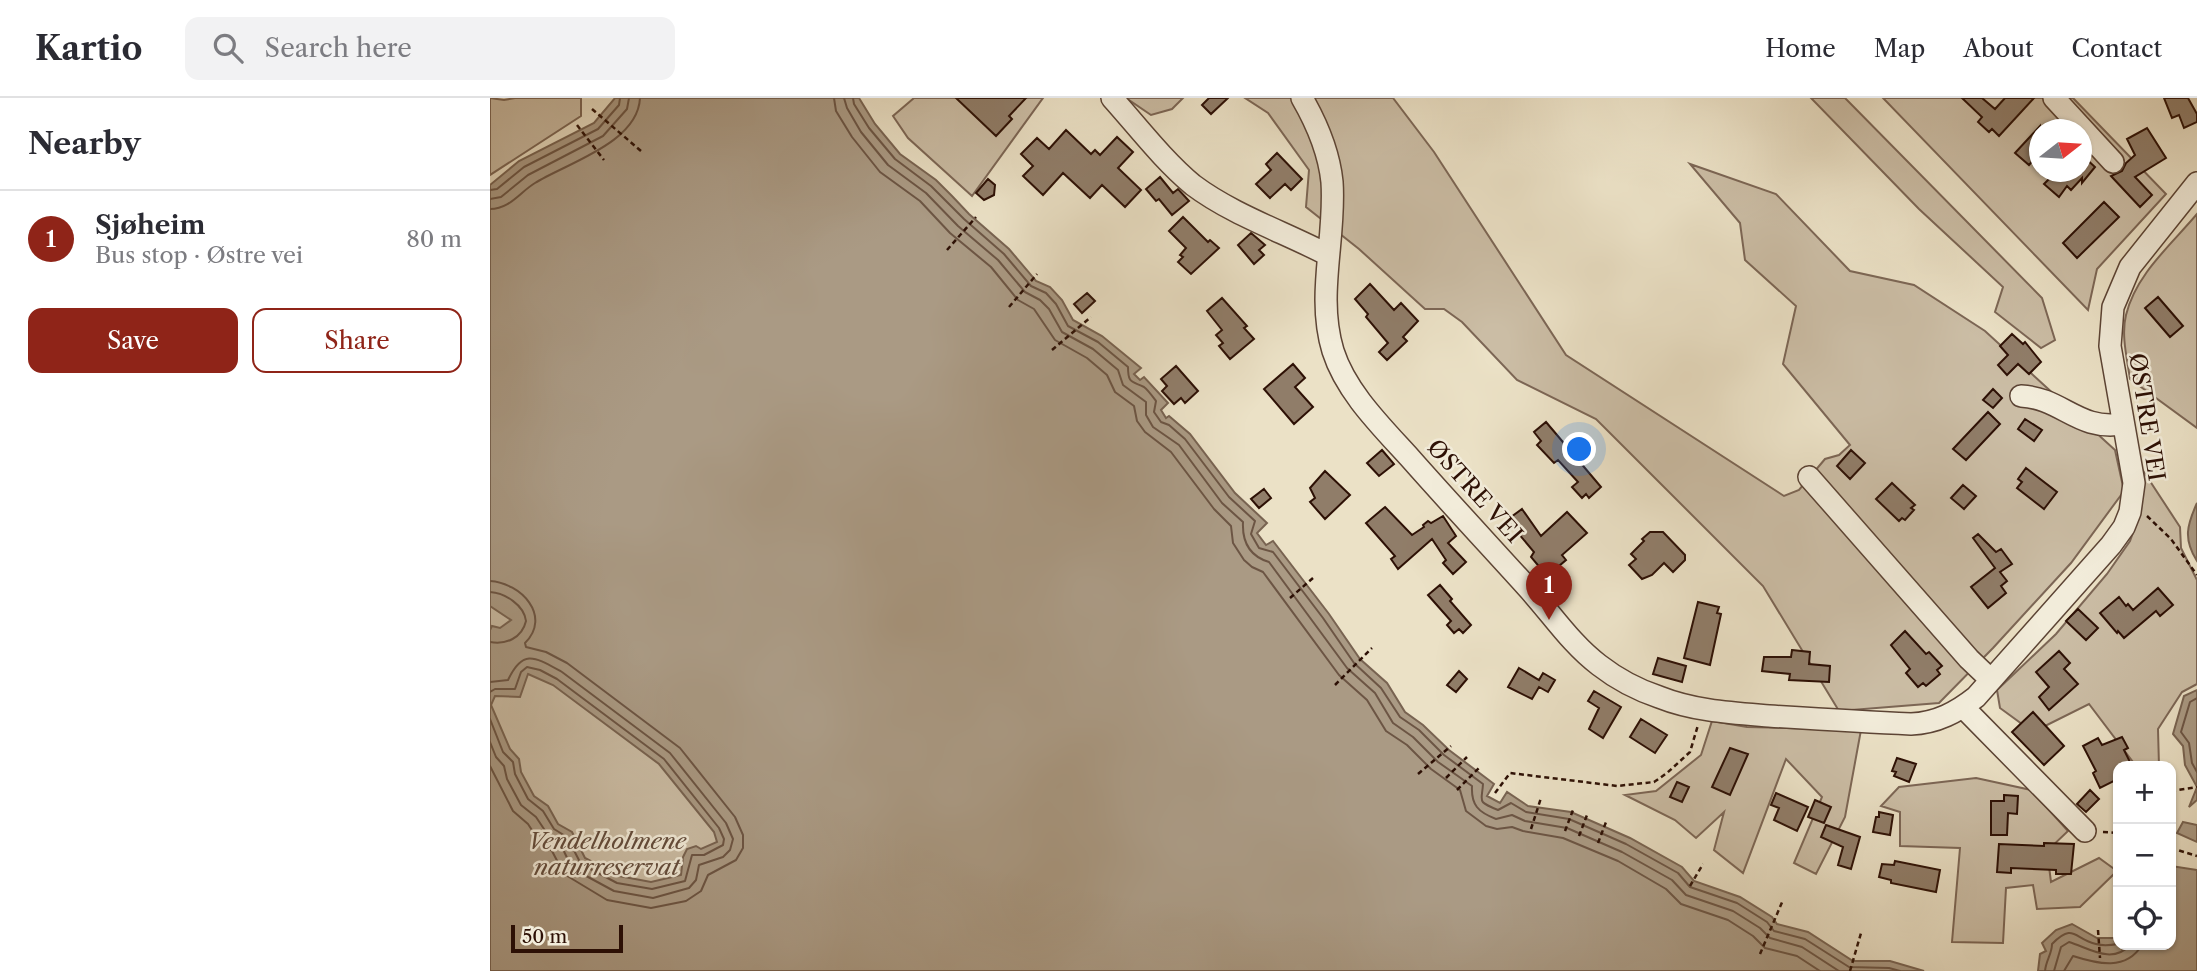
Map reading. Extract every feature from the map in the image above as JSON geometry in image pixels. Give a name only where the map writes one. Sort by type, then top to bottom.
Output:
[{"type":"street","points":[[1112,98],[1195,186],[1225,205],[1328,255]]},
{"type":"street","name":"ØSTRE VEI","points":[[1302,98],[1320,132],[1329,164],[1332,198],[1325,303],[1333,352],[1349,384],[1380,424],[1598,665],[1647,693],[1703,709],[1911,724],[1944,717],[1963,707],[1990,680],[2124,527],[2132,502],[2132,470],[2110,343],[2116,297],[2130,267],[2197,183]]},
{"type":"street","points":[[2054,98],[2113,162]]},
{"type":"street","points":[[2021,396],[2046,400],[2097,426],[2122,424]]},
{"type":"street","points":[[1809,477],[1990,680]]},
{"type":"street","points":[[1963,707],[2085,831]]},
{"type":"path","points":[[592,108],[641,151]]},
{"type":"path","points":[[577,125],[604,160]]},
{"type":"path","points":[[947,250],[976,217]]},
{"type":"path","points":[[1009,307],[1037,274]]},
{"type":"path","points":[[1052,350],[1091,317]]},
{"type":"path","points":[[2132,502],[2171,539],[2197,575]]},
{"type":"path","points":[[1290,598],[1313,578]]},
{"type":"path","points":[[1335,685],[1372,648]]},
{"type":"path","points":[[1495,793],[1510,773],[1617,786],[1654,782],[1690,752],[1703,709]]},
{"type":"path","points":[[1418,774],[1451,746]]},
{"type":"path","points":[[1446,778],[1467,757]]},
{"type":"path","points":[[1457,790],[1479,768]]},
{"type":"path","points":[[2176,790],[2197,787]]},
{"type":"path","points":[[1531,829],[1541,798]]},
{"type":"path","points":[[1565,831],[1573,810]]},
{"type":"path","points":[[1579,836],[1587,815]]},
{"type":"path","points":[[1598,843],[1606,822]]},
{"type":"path","points":[[2176,850],[2197,856]]},
{"type":"path","points":[[1690,886],[1703,864]]},
{"type":"path","points":[[1760,954],[1783,900]]},
{"type":"path","points":[[2098,930],[2100,958]]},
{"type":"path","points":[[1850,971],[1861,933]]},
{"type":"green space","points":[[490,98],[581,98],[581,116],[490,175]]},
{"type":"green space","points":[[914,98],[1043,98],[972,196],[908,138],[893,116]]},
{"type":"green space","points":[[1126,98],[1183,98],[1172,109],[1151,115]]},
{"type":"green space","points":[[1245,98],[1393,98],[1434,152],[1566,355],[1784,496],[1799,490],[1825,459],[1839,455],[1850,445],[1783,364],[1796,306],[1745,260],[1740,223],[1690,164],[1776,194],[1850,271],[1914,285],[1985,331],[2115,450],[2124,491],[2071,563],[1939,703],[1839,711],[1763,586],[1596,419],[1517,380],[1462,322],[1444,309],[1425,309],[1359,249],[1306,207],[1309,170],[1268,113]]},
{"type":"green space","points":[[1811,98],[1845,98],[2042,298],[2055,340],[2041,348],[1995,312],[2003,287],[1919,209]]},
{"type":"green space","points":[[1883,98],[2073,98],[2166,194],[2097,269],[2088,310]]},
{"type":"green space","points":[[2197,214],[2197,428],[2130,379],[2124,330],[2131,300],[2146,273]]},
{"type":"green space","points":[[2144,472],[2180,527],[2181,548],[2197,580],[2197,684],[2182,692],[2158,729],[2159,761],[2132,761],[2089,704],[2033,732],[2000,708],[1997,690],[2056,634],[2107,574],[2130,541],[2141,510]]},
{"type":"green space","name":"Vendelholmene naturreservat","points":[[490,569],[791,905],[490,971]]},
{"type":"green space","points":[[1712,721],[1747,727],[1861,730],[1845,817],[1816,874],[1794,863],[1822,797],[1786,759],[1743,873],[1714,850],[1724,812],[1696,838],[1675,820],[1625,795],[1656,791],[1701,755]]},
{"type":"green space","points":[[1976,778],[2031,790],[2068,831],[2047,851],[2051,882],[2099,858],[2113,868],[2113,875],[2080,907],[2037,909],[2033,885],[2006,888],[2003,943],[1952,942],[1960,848],[1900,846],[1900,812],[1881,806],[1899,787]]},
{"type":"water","points":[[615,98],[859,98],[875,124],[900,154],[936,180],[1009,249],[1036,281],[1050,287],[1062,300],[1073,320],[1102,336],[1141,368],[1134,374],[1140,380],[1144,377],[1168,403],[1161,410],[1166,418],[1169,416],[1190,434],[1235,493],[1267,523],[1257,533],[1266,545],[1273,541],[1360,659],[1387,683],[1405,712],[1494,784],[1487,796],[1500,803],[1507,792],[1528,806],[1571,812],[1630,838],[1682,867],[1694,881],[1740,897],[1772,917],[1777,924],[1808,932],[1853,961],[1890,961],[1924,971],[490,971],[490,630],[492,626],[500,628],[511,620],[490,606],[490,185],[519,161],[594,123]],"holes":[[[528,674],[553,685],[659,764],[714,832],[717,842],[701,849],[696,846],[687,849],[681,875],[651,882],[619,876],[585,858],[572,832],[558,824],[548,806],[534,796],[521,772],[519,759],[510,749],[491,705],[495,696],[520,697]]]},
{"type":"water","points":[[2197,503],[2197,561],[2190,546],[2188,532]]},
{"type":"water","points":[[2197,690],[2197,787],[2185,765],[2183,746],[2173,734],[2184,696]]},
{"type":"water","points":[[2197,787],[2197,800],[2189,807]]},
{"type":"water","points":[[2183,822],[2197,825],[2197,842],[2177,833]]},
{"type":"water","points":[[2176,867],[2197,870],[2197,971],[2038,971],[2040,954],[2046,951],[2042,943],[2056,930],[2072,924],[2097,938],[2113,938],[2113,950],[2176,950]]},
{"type":"building","points":[[956,98],[1026,98],[1009,116],[1012,119],[996,136]]},
{"type":"building","points":[[1209,98],[1228,98],[1211,114],[1202,105]]},
{"type":"building","points":[[1962,98],[1982,98],[1995,109],[2005,98],[2034,98],[1999,136],[1992,129],[1989,132],[1978,122],[1982,117]]},
{"type":"building","points":[[2164,98],[2188,98],[2197,114],[2197,122],[2184,128],[2179,115],[2172,118]]},
{"type":"building","points":[[2147,128],[2166,158],[2135,177],[2152,195],[2140,207],[2111,176],[2122,171],[2135,155],[2127,139]]},
{"type":"building","points":[[1066,130],[1091,154],[1095,150],[1100,155],[1117,137],[1133,152],[1118,168],[1141,190],[1125,207],[1102,185],[1090,198],[1063,173],[1043,195],[1023,176],[1033,166],[1021,154],[1037,138],[1049,149]]},
{"type":"building","points":[[2029,138],[2029,165],[2015,153]]},
{"type":"building","points":[[1277,153],[1302,179],[1291,190],[1285,184],[1270,198],[1256,184],[1271,170],[1266,164]]},
{"type":"building","points":[[1160,177],[1173,193],[1178,189],[1189,201],[1172,215],[1159,199],[1156,201],[1146,189]]},
{"type":"building","points":[[988,179],[995,185],[994,195],[984,200],[976,193]]},
{"type":"building","points":[[2078,182],[2071,190],[2067,186],[2059,197],[2044,184]]},
{"type":"building","points":[[2104,202],[2119,217],[2077,258],[2063,243]]},
{"type":"building","points":[[1183,217],[1208,242],[1210,240],[1219,248],[1191,274],[1178,262],[1186,248],[1169,231]]},
{"type":"building","points":[[1251,233],[1265,245],[1259,250],[1264,255],[1254,264],[1238,245]]},
{"type":"building","points":[[1370,284],[1394,310],[1401,303],[1418,321],[1403,337],[1407,341],[1387,360],[1379,352],[1388,343],[1355,299]]},
{"type":"building","points":[[1087,293],[1095,301],[1082,313],[1074,304]]},
{"type":"building","points":[[2158,297],[2183,326],[2170,337],[2145,308]]},
{"type":"building","points":[[1222,298],[1247,326],[1244,328],[1254,339],[1230,359],[1219,346],[1223,343],[1216,335],[1222,330],[1207,311]]},
{"type":"building","points":[[2012,334],[2023,344],[2025,342],[2041,362],[2029,374],[2018,364],[2007,375],[1998,365],[2008,355],[2000,346]]},
{"type":"building","points":[[1293,364],[1305,378],[1295,387],[1313,407],[1294,424],[1264,389]]},
{"type":"building","points":[[1176,366],[1198,391],[1185,403],[1181,398],[1174,404],[1162,391],[1167,386],[1161,379]]},
{"type":"building","points":[[1993,389],[2002,398],[1993,408],[1983,400]]},
{"type":"building","points":[[1988,412],[2000,424],[1966,460],[1953,449]]},
{"type":"building","points":[[2025,419],[2042,430],[2034,441],[2018,429]]},
{"type":"building","points":[[1546,422],[1601,487],[1589,498],[1586,494],[1582,498],[1572,487],[1578,482],[1558,460],[1554,463],[1537,445],[1541,441],[1534,432]]},
{"type":"building","points":[[1382,450],[1394,464],[1379,476],[1367,463]]},
{"type":"building","points":[[1851,450],[1865,463],[1850,479],[1837,466]]},
{"type":"building","points":[[2026,468],[2057,492],[2044,509],[2017,488],[2022,482],[2018,479]]},
{"type":"building","points":[[1325,471],[1350,495],[1325,519],[1310,502],[1315,498],[1310,488]]},
{"type":"building","points":[[1892,483],[1915,505],[1905,520],[1902,518],[1899,521],[1876,499]]},
{"type":"building","points":[[1963,485],[1976,496],[1964,509],[1951,498]]},
{"type":"building","points":[[1264,489],[1271,498],[1259,508],[1251,499]]},
{"type":"building","points":[[1385,507],[1412,535],[1428,521],[1431,523],[1443,516],[1456,536],[1448,543],[1466,562],[1453,574],[1443,563],[1446,560],[1432,539],[1398,569],[1391,559],[1395,556],[1366,523]]},
{"type":"building","points":[[1522,509],[1541,536],[1567,512],[1587,533],[1562,555],[1566,560],[1547,576],[1531,557],[1534,552],[1507,520]]},
{"type":"building","points":[[1650,532],[1663,532],[1685,555],[1685,560],[1673,572],[1664,563],[1652,575],[1642,579],[1629,565],[1636,559],[1631,554]]},
{"type":"building","points":[[1978,534],[1996,552],[2001,549],[2012,564],[2000,572],[2007,581],[2001,586],[2006,593],[1988,608],[1971,587],[1995,568],[1973,538]]},
{"type":"building","points":[[1440,585],[1471,625],[1463,633],[1459,629],[1454,633],[1447,625],[1451,621],[1428,595]]},
{"type":"building","points":[[2158,588],[2173,605],[2160,616],[2156,611],[2124,638],[2100,613],[2119,597],[2133,610]]},
{"type":"building","points":[[1698,602],[1719,607],[1717,613],[1721,614],[1710,665],[1684,658]]},
{"type":"building","points":[[2078,609],[2098,628],[2086,640],[2066,621]]},
{"type":"building","points":[[1905,631],[1926,654],[1929,652],[1942,666],[1937,670],[1940,674],[1926,686],[1923,683],[1918,687],[1906,673],[1910,669],[1891,645]]},
{"type":"building","points":[[1792,650],[1810,652],[1809,664],[1830,666],[1829,682],[1789,680],[1790,674],[1762,671],[1764,657],[1791,657]]},
{"type":"building","points":[[2059,651],[2070,663],[2064,669],[2078,684],[2049,710],[2039,697],[2049,687],[2036,672]]},
{"type":"building","points":[[1658,658],[1686,666],[1682,682],[1653,674]]},
{"type":"building","points":[[1519,668],[1539,680],[1543,673],[1555,680],[1548,692],[1539,687],[1532,699],[1508,687]]},
{"type":"building","points":[[1459,671],[1467,679],[1456,692],[1447,685]]},
{"type":"building","points":[[1594,691],[1621,707],[1603,738],[1589,729],[1599,708],[1588,701]]},
{"type":"building","points":[[2033,712],[2064,746],[2044,765],[2012,732]]},
{"type":"building","points":[[1641,719],[1667,735],[1655,753],[1630,737]]},
{"type":"building","points":[[2122,737],[2128,748],[2124,750],[2130,761],[2113,761],[2113,782],[2100,788],[2093,773],[2096,771],[2083,746],[2098,738],[2102,745]]},
{"type":"building","points":[[1730,748],[1748,754],[1730,795],[1712,787]]},
{"type":"building","points":[[1897,758],[1916,764],[1909,782],[1894,776],[1896,772],[1892,771]]},
{"type":"building","points":[[1677,782],[1689,787],[1682,802],[1670,797]]},
{"type":"building","points":[[2090,790],[2099,799],[2086,812],[2077,804]]},
{"type":"building","points":[[1776,793],[1808,807],[1797,831],[1774,820],[1779,808],[1771,805]]},
{"type":"building","points":[[2004,795],[2018,796],[2017,814],[2008,813],[2007,835],[1991,835],[1991,801],[2004,801]]},
{"type":"building","points":[[1815,800],[1831,807],[1824,823],[1808,817]]},
{"type":"building","points":[[1879,812],[1893,815],[1890,835],[1873,832]]},
{"type":"building","points":[[1826,825],[1860,837],[1851,869],[1838,865],[1843,847],[1821,837]]},
{"type":"building","points":[[2044,843],[2074,844],[2071,874],[2056,874],[2056,870],[2011,868],[2011,873],[1997,872],[1999,844],[2044,846]]},
{"type":"building","points":[[1895,861],[1940,870],[1936,892],[1891,883],[1891,880],[1879,877],[1882,864],[1894,865]]},
{"type":"place","name":"Sjøheim","points":[[1549,620]]}]
